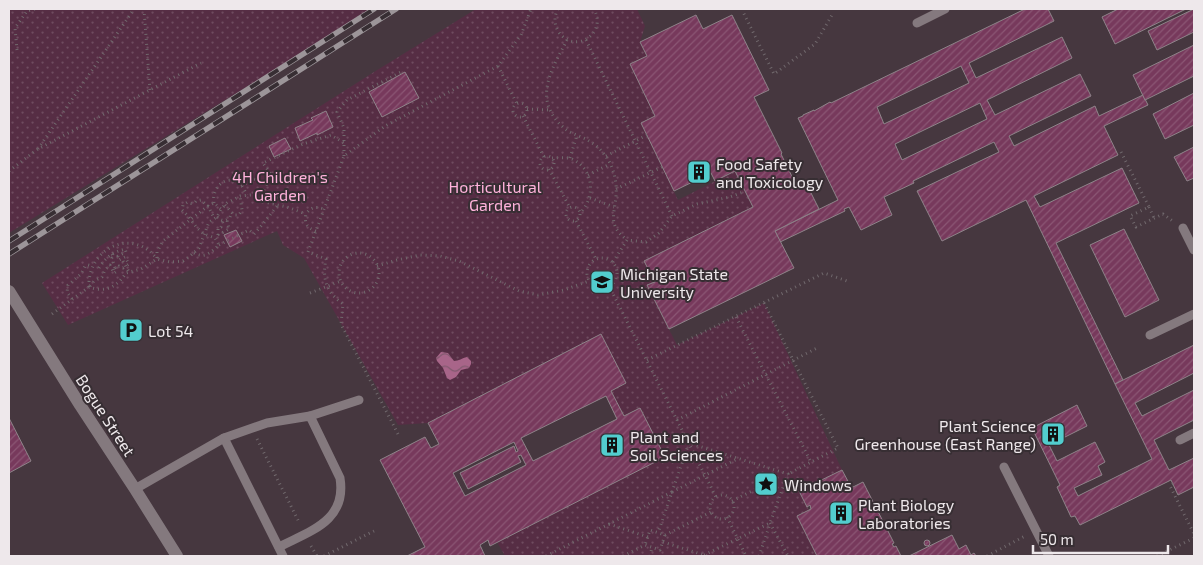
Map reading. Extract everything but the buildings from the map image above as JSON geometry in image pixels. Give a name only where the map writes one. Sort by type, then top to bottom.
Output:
[{"type":"street","name":"Bogue Street","points":[[9,291],[80,406],[177,556]]},
{"type":"lane","points":[[918,23],[946,9]]},
{"type":"lane","points":[[1183,228],[1194,250]]},
{"type":"lane","points":[[1150,335],[1194,314]]},
{"type":"lane","points":[[135,489],[224,438],[266,423],[310,416],[359,400]]},
{"type":"lane","points":[[279,547],[327,521],[338,506],[341,497],[340,478],[310,416]]},
{"type":"lane","points":[[1180,440],[1194,433]]},
{"type":"lane","points":[[224,438],[283,556]]},
{"type":"lane","points":[[1004,467],[1049,556]]},
{"type":"path","points":[[18,50],[14,28],[27,11],[35,9]]},
{"type":"path","points":[[38,149],[134,9]]},
{"type":"path","points":[[144,9],[150,90]]},
{"type":"path","points":[[344,156],[385,126],[498,66],[521,35],[531,9]]},
{"type":"path","points":[[558,9],[555,21],[556,28],[567,40],[578,42],[586,40],[594,33],[597,27],[597,16],[594,9]]},
{"type":"path","points":[[743,9],[774,74],[815,44],[832,15]]},
{"type":"path","points":[[567,40],[547,84],[547,101],[550,110],[560,124],[568,131],[588,140],[606,156],[614,172],[616,189],[613,215],[614,223],[621,236],[627,240],[646,242],[659,232],[672,216],[697,204],[730,197],[742,192]]},
{"type":"path","points":[[586,40],[672,216]]},
{"type":"path","points":[[9,171],[38,149],[201,63]]},
{"type":"path","points":[[498,66],[517,104]]},
{"type":"path","points":[[398,434],[341,324],[343,304],[335,299],[327,286],[324,276],[326,260],[308,252],[344,156],[344,128],[337,112],[347,100],[401,72]]},
{"type":"path","points":[[520,103],[524,104],[527,109],[523,116],[518,117],[514,114],[513,109],[520,103]]},
{"type":"path","points":[[527,109],[550,110]]},
{"type":"path","points":[[523,116],[544,157]]},
{"type":"path","points":[[606,156],[646,134]]},
{"type":"path","points":[[260,199],[270,173],[263,163],[303,144],[331,135],[344,143]]},
{"type":"path","points":[[570,158],[577,135]]},
{"type":"path","points":[[1121,152],[1154,218]]},
{"type":"path","points":[[544,157],[570,158],[577,162],[588,175],[590,198],[576,220],[571,221],[567,218],[566,213],[570,208]]},
{"type":"path","points":[[544,157],[540,162],[541,167],[549,170],[570,208]]},
{"type":"path","points":[[549,170],[554,165],[552,158]]},
{"type":"path","points":[[588,175],[610,164]]},
{"type":"path","points":[[616,189],[662,167]]},
{"type":"path","points":[[241,186],[254,179],[266,183]]},
{"type":"path","points":[[214,204],[213,198],[216,187],[226,181],[238,183],[247,195]]},
{"type":"path","points":[[89,287],[92,266],[101,254],[121,243],[129,242],[144,247],[156,259],[176,262],[183,261],[199,248],[209,222],[216,217],[223,207],[240,196],[247,195],[306,214]]},
{"type":"path","points":[[89,287],[95,289],[108,288],[121,280],[126,273],[141,269],[156,259],[157,252],[163,241],[208,206],[214,204],[223,207],[234,216],[239,215],[242,210],[240,196]]},
{"type":"path","points":[[590,198],[614,207]]},
{"type":"path","points":[[201,200],[208,206],[216,217],[225,220],[229,229],[217,236],[204,234],[182,210],[183,205],[188,202],[191,204],[201,200]]},
{"type":"path","points":[[194,253],[204,256],[219,245],[249,230],[254,234],[277,206]]},
{"type":"path","points":[[316,231],[308,227],[306,214],[314,207],[324,209]]},
{"type":"path","points":[[1149,207],[1130,216],[1136,227],[1163,214],[1183,228]]},
{"type":"path","points":[[570,208],[576,208],[580,213]]},
{"type":"path","points":[[219,245],[218,228],[221,227],[231,214]]},
{"type":"path","points":[[576,220],[596,259]]},
{"type":"path","points":[[613,262],[627,240]]},
{"type":"path","points":[[99,268],[111,255],[125,249],[126,252],[118,256],[119,260],[125,257],[129,264],[126,266]]},
{"type":"path","points":[[52,314],[89,287],[94,281],[102,277],[104,270],[110,265],[114,273],[117,271],[112,258],[114,257],[107,250]]},
{"type":"path","points":[[359,253],[368,255],[374,259],[378,266],[377,282],[367,291],[360,293],[351,291],[341,281],[340,268],[350,256],[359,253]]},
{"type":"path","points":[[378,266],[420,255],[440,256],[459,261],[519,291],[538,295],[564,290],[589,281]]},
{"type":"path","points":[[596,259],[609,259],[616,266],[618,274],[615,281],[609,286],[597,287],[589,281],[588,268],[596,259]]},
{"type":"path","points":[[124,261],[129,272]]},
{"type":"path","points":[[72,299],[68,292],[68,285],[86,266],[92,266]]},
{"type":"path","points":[[115,268],[126,266]]},
{"type":"path","points":[[647,360],[824,273],[847,281]]},
{"type":"path","points":[[310,292],[341,281]]},
{"type":"path","points":[[609,286],[716,497]]},
{"type":"path","points":[[759,556],[788,474],[838,448],[764,303]]},
{"type":"path","points":[[736,317],[811,462]]},
{"type":"path","points":[[677,420],[819,347]]},
{"type":"path","points":[[252,428],[317,556]]},
{"type":"path","points":[[689,443],[788,474]]},
{"type":"path","points":[[658,532],[689,443]]},
{"type":"path","points":[[546,556],[738,459]]},
{"type":"path","points":[[1173,484],[1170,486],[1194,534]]},
{"type":"path","points":[[732,501],[760,487]]},
{"type":"path","points":[[721,494],[732,501],[734,506],[732,515],[722,520],[714,517],[709,508],[713,498],[721,494]]},
{"type":"path","points":[[645,545],[660,550],[666,535],[711,512]]},
{"type":"path","points":[[727,517],[746,556]]},
{"type":"path","points":[[663,542],[704,556],[770,522]]},
{"type":"path","points":[[770,522],[788,556]]},
{"type":"path","points":[[609,524],[648,537]]},
{"type":"path","points":[[623,556],[645,545],[650,530],[666,535]]},
{"type":"path","points":[[324,556],[374,531]]},
{"type":"path","points":[[987,556],[1025,536]]},
{"type":"path","points":[[1157,556],[1194,538]]},
{"type":"path","points":[[650,556],[652,548]]},
{"type":"shaded area","name":"Michigan State University","points":[[9,9],[1194,9],[1194,556],[9,556]]},
{"type":"green space","points":[[9,9],[373,9],[9,233]]},
{"type":"green space","name":"Horticultural Garden","points":[[476,9],[637,9],[645,26],[640,42],[647,56],[630,64],[655,116],[641,123],[678,200],[735,171],[753,207],[645,261],[655,282],[647,286],[677,345],[764,303],[842,470],[799,491],[809,510],[797,516],[817,556],[505,556],[497,542],[665,457],[640,408],[624,416],[611,391],[626,383],[601,334],[428,423],[398,425],[304,258],[283,245],[277,231],[68,325],[42,283]]},
{"type":"water","points":[[441,352],[448,353],[454,361],[467,357],[471,364],[469,368],[461,370],[456,377],[450,380],[436,358]]},
{"type":"railway","points":[[9,241],[374,9]]},
{"type":"railway","points":[[9,254],[396,9]]},
{"type":"place","name":"Food Safety and Toxicology","points":[[699,172]]},
{"type":"place","name":"Michigan State University","points":[[602,282]]},
{"type":"place","name":"Lot 54","points":[[131,330]]},
{"type":"place","name":"Plant Science Greenhouse (East Range)","points":[[1053,434]]},
{"type":"place","name":"Plant and Soil Sciences","points":[[612,445]]},
{"type":"place","name":"Windows","points":[[766,484]]},
{"type":"place","name":"Plant Biology Laboratories","points":[[841,513]]},
{"type":"park label","name":"4H Children's Garden","points":[[280,185]]}]
